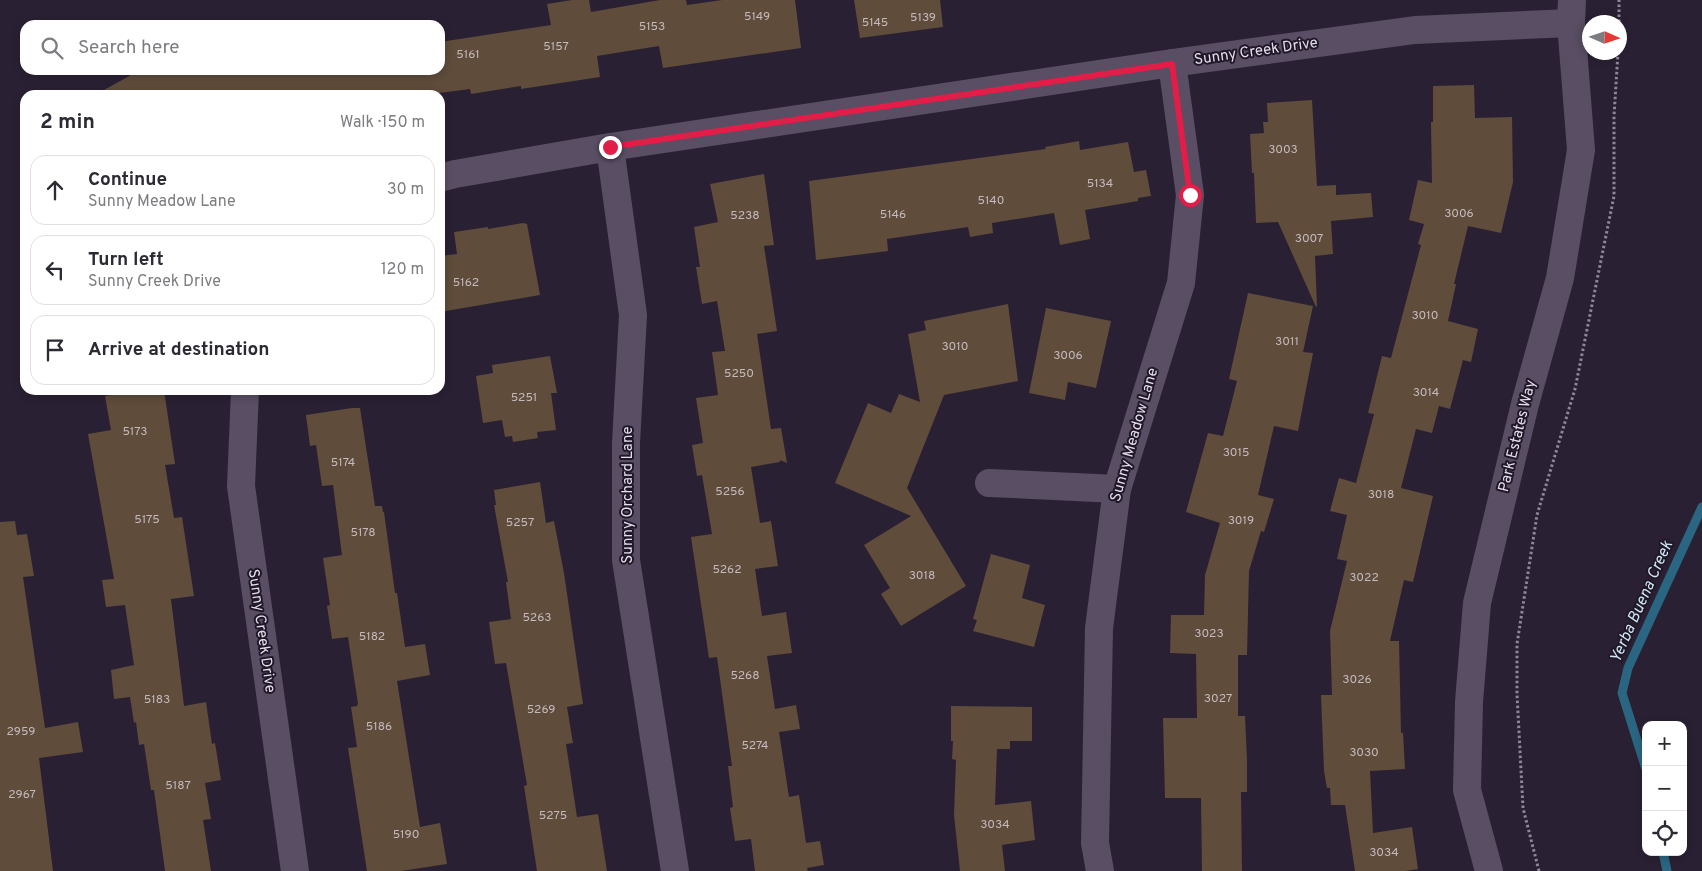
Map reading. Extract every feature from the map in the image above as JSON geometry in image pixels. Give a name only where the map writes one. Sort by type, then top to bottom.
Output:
[{"type":"street","name":"Sunny Creek Drive","points":[[445,177],[610,147],[1172,64],[1415,30],[1572,12]]},
{"type":"street","name":"Park Estates Way","points":[[1489,871],[1467,790],[1469,702],[1477,603],[1525,404],[1560,278],[1582,150],[1572,12]]},
{"type":"street","name":"Sunny Meadow Lane","points":[[1100,871],[1095,843],[1099,628],[1117,489],[1181,283],[1190,195],[1172,64]]},
{"type":"street","name":"Sunny Orchard Lane","points":[[610,147],[633,315],[626,443],[626,560],[674,871]]},
{"type":"street","name":"Sunny Creek Drive","points":[[245,395],[241,486],[295,871]]},
{"type":"street","points":[[989,483],[1117,489]]},
{"type":"path","points":[[1619,0],[1619,15]]},
{"type":"path","points":[[1539,871],[1523,808],[1517,644],[1537,516],[1574,389],[1614,196],[1614,116],[1618,60]]},
{"type":"building","points":[[572,0],[589,0],[591,12],[660,0],[686,0],[687,5],[722,0],[795,0],[801,48],[663,68],[659,46],[597,56],[600,77],[521,89],[521,86],[471,94],[470,89],[445,92],[445,90],[104,90],[131,75],[445,75],[445,41],[551,25],[547,4]]},
{"type":"building","points":[[854,0],[940,0],[943,27],[860,38]]},
{"type":"building","points":[[1474,85],[1475,118],[1512,117],[1513,182],[1501,233],[1468,226],[1454,284],[1456,284],[1448,321],[1478,329],[1471,362],[1463,360],[1450,409],[1439,406],[1432,433],[1416,429],[1401,488],[1433,496],[1413,582],[1404,580],[1390,641],[1399,641],[1401,733],[1403,733],[1405,769],[1370,771],[1373,833],[1412,827],[1418,869],[1405,871],[1355,871],[1345,805],[1331,805],[1330,788],[1327,788],[1324,771],[1321,695],[1332,695],[1330,631],[1347,561],[1337,559],[1347,515],[1330,511],[1339,478],[1356,483],[1374,414],[1368,413],[1382,356],[1391,358],[1421,245],[1418,244],[1424,224],[1409,220],[1418,180],[1432,183],[1431,122],[1433,122],[1433,86]]},
{"type":"building","points":[[1312,100],[1317,186],[1336,185],[1336,195],[1371,193],[1373,217],[1331,221],[1333,254],[1315,256],[1316,307],[1278,222],[1256,223],[1250,134],[1264,133],[1263,122],[1268,122],[1267,103]]},
{"type":"building","points":[[1079,141],[1080,150],[1128,142],[1134,172],[1146,170],[1151,196],[1138,198],[1138,201],[1085,210],[1090,239],[1060,245],[1054,213],[992,223],[993,233],[970,237],[968,227],[887,239],[888,251],[816,260],[809,181],[1046,149],[1045,147]]},
{"type":"building","points":[[764,174],[774,245],[764,246],[777,331],[757,334],[771,429],[781,428],[787,463],[780,460],[780,462],[751,467],[760,523],[771,521],[778,566],[755,569],[762,616],[786,612],[792,653],[767,656],[775,709],[796,705],[800,729],[779,732],[789,797],[799,795],[806,843],[820,841],[824,865],[807,868],[808,871],[755,871],[751,839],[735,841],[730,808],[733,807],[728,766],[732,766],[717,657],[709,658],[691,537],[712,534],[702,475],[697,476],[692,445],[703,443],[696,398],[718,395],[712,352],[725,351],[717,301],[702,304],[696,267],[700,267],[694,227],[718,222],[710,184]]},
{"type":"building","points":[[523,223],[527,224],[540,295],[445,311],[445,255],[457,254],[454,232],[488,227],[488,229]]},
{"type":"building","points":[[1248,293],[1313,306],[1303,352],[1313,353],[1298,431],[1274,426],[1258,495],[1274,499],[1264,532],[1261,531],[1249,571],[1247,655],[1238,655],[1238,716],[1245,716],[1247,761],[1247,792],[1241,792],[1242,871],[1202,871],[1201,798],[1165,798],[1163,718],[1197,718],[1196,654],[1170,653],[1171,615],[1204,615],[1205,575],[1220,523],[1186,512],[1208,433],[1223,436],[1237,381],[1229,379]]},
{"type":"building","points":[[1008,304],[1018,381],[944,395],[907,488],[966,586],[901,626],[881,594],[890,588],[864,545],[911,516],[835,483],[868,403],[891,413],[899,394],[920,402],[908,334],[926,330],[924,321]]},
{"type":"building","points":[[1046,308],[1111,321],[1096,388],[1068,382],[1065,400],[1029,393]]},
{"type":"building","points":[[550,356],[557,393],[551,393],[556,430],[537,432],[538,438],[513,442],[512,436],[505,437],[502,420],[483,423],[476,376],[493,373],[492,365]]},
{"type":"building","points":[[165,395],[175,464],[165,465],[174,518],[182,517],[194,596],[171,599],[184,706],[206,702],[212,744],[215,743],[221,780],[205,783],[211,819],[203,820],[211,871],[165,871],[154,790],[151,790],[144,744],[139,745],[130,697],[114,699],[111,670],[134,665],[125,605],[106,607],[102,580],[114,579],[88,434],[111,430],[105,396]]},
{"type":"building","points":[[360,408],[375,506],[382,506],[384,512],[395,593],[397,593],[405,647],[425,644],[430,675],[397,681],[420,827],[440,823],[447,864],[401,871],[367,871],[348,748],[357,747],[351,707],[358,704],[348,637],[332,639],[327,606],[330,605],[323,558],[342,555],[333,485],[322,486],[316,445],[310,446],[306,415]]},
{"type":"building","points":[[540,482],[546,523],[554,521],[564,573],[583,704],[567,707],[573,743],[566,744],[577,817],[598,814],[607,871],[537,871],[524,786],[527,785],[506,663],[495,664],[489,622],[511,619],[506,582],[508,582],[494,505],[496,505],[494,490]]},
{"type":"building","points":[[15,521],[17,535],[27,534],[34,576],[23,577],[45,728],[78,722],[83,752],[39,758],[53,871],[0,871],[0,522]]},
{"type":"building","points":[[991,554],[1030,565],[1022,598],[1045,605],[1034,647],[973,631],[977,620],[973,619]]},
{"type":"building","points":[[951,706],[1032,707],[1032,741],[1010,741],[1010,749],[997,749],[995,805],[1031,801],[1035,840],[1002,845],[1005,871],[960,871],[954,815],[956,760],[952,759]]},
{"type":"waterway","name":"Yerba Buena Creek","points":[[1645,766],[1622,693],[1628,668],[1702,507]]},
{"type":"waterway","name":"Yerba Buena Creek","points":[[1664,856],[1667,871]]},
{"type":"route","points":[[610,147],[1172,64],[1190,195]]}]
